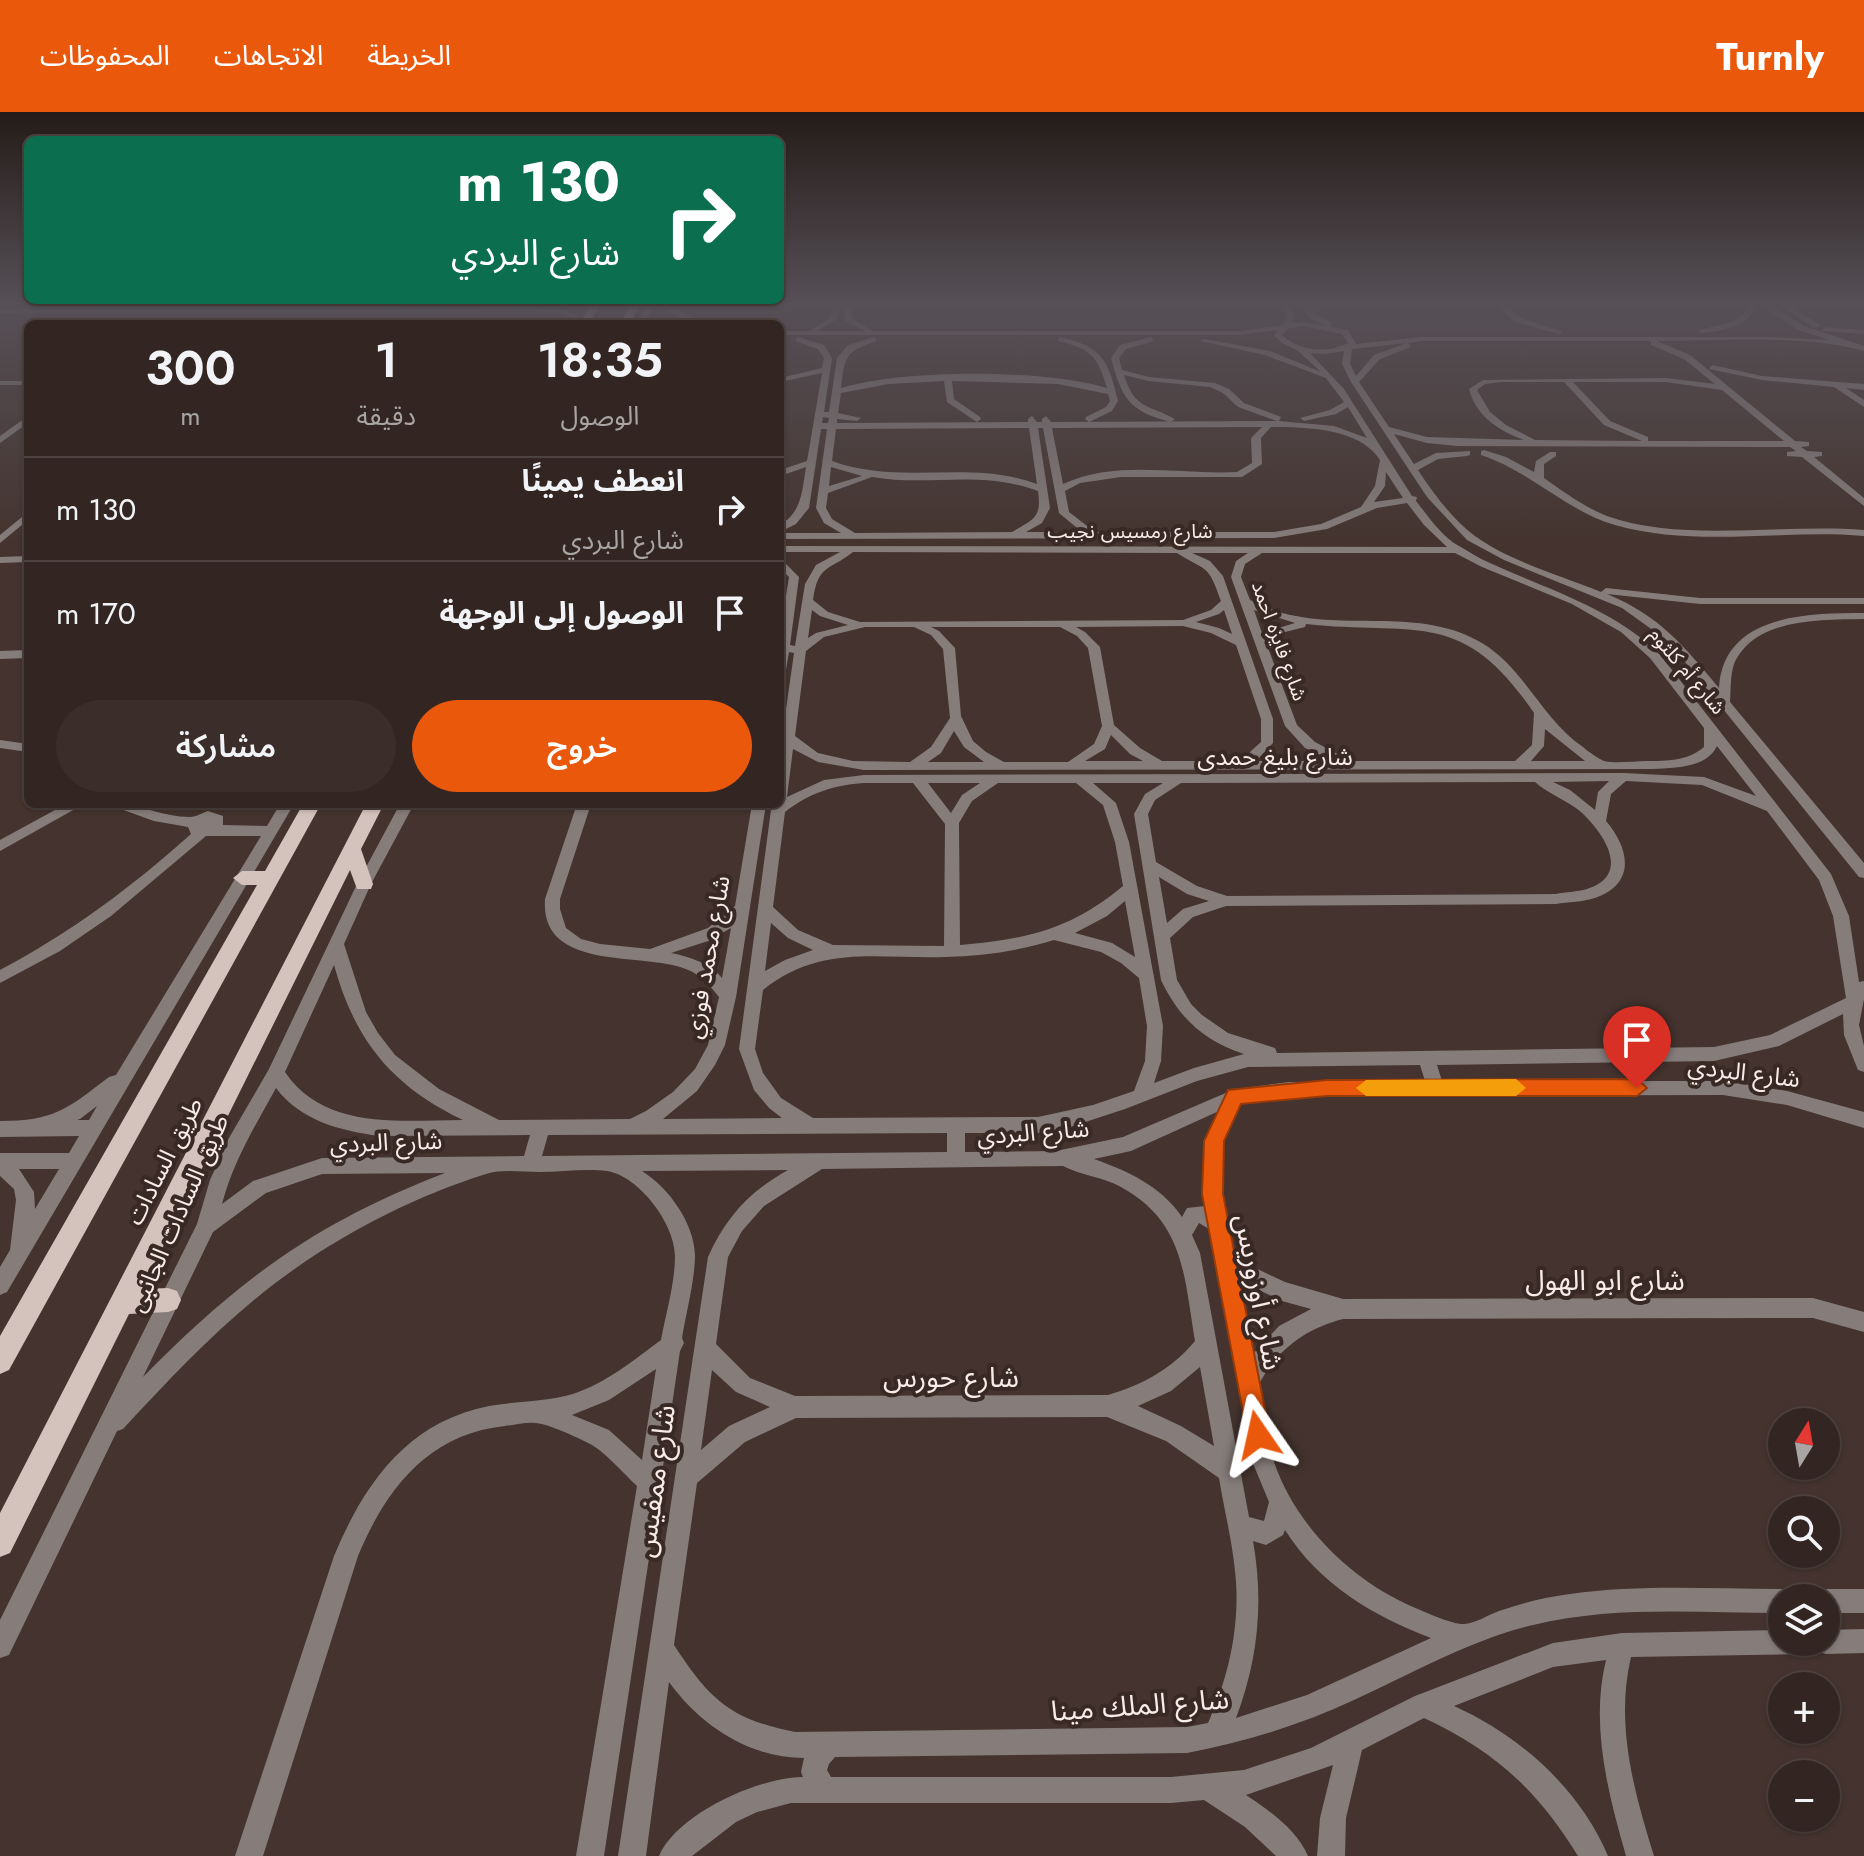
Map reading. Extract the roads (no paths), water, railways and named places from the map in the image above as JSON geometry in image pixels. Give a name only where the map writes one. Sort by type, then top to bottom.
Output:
[{"type":"main road","name":"طريق السادات","points":[[0,1361],[310,808]]},
{"type":"main road","name":"طريق السادات","points":[[0,1543],[375,808]]},
{"type":"main road","points":[[353,850],[364,884]]},
{"type":"main road","points":[[242,878],[270,878]]},
{"type":"main road","points":[[123,1302],[168,1300]]},
{"type":"street","points":[[784,526],[800,515],[807,492],[818,426],[821,385]]},
{"type":"street","points":[[794,584],[810,584],[820,567],[855,543],[823,515],[823,491],[837,385]]},
{"type":"street","points":[[836,392],[862,385]]},
{"type":"street","points":[[923,420],[941,411],[950,400],[948,385]]},
{"type":"street","points":[[1085,385],[1111,392]]},
{"type":"street","points":[[1089,419],[1109,409],[1114,401],[1109,385]]},
{"type":"street","points":[[1122,385],[1129,401],[1141,410],[1173,419]]},
{"type":"street","points":[[1124,392],[1144,385]]},
{"type":"street","points":[[1213,385],[1273,422]]},
{"type":"street","name":"شارع أم كلثوم","points":[[1335,385],[1406,499],[1460,551],[1594,609],[1629,631],[1654,655],[1775,809],[1826,878],[1841,916],[1857,996],[1849,1021],[1853,1044],[1864,1065]]},
{"type":"street","name":"شارع أم كلثوم","points":[[1357,385],[1438,506],[1471,538],[1508,558],[1626,606],[1662,630],[1864,873]]},
{"type":"street","points":[[1476,385],[1472,393],[1496,423],[1544,443]]},
{"type":"street","points":[[1571,385],[1607,423],[1662,444]]},
{"type":"street","points":[[1704,385],[1723,388]]},
{"type":"street","points":[[1721,385],[1792,444],[1819,454],[1864,490]]},
{"type":"street","points":[[1733,385],[1864,503]]},
{"type":"street","points":[[1739,389],[1748,385]]},
{"type":"street","points":[[1837,385],[1864,402]]},
{"type":"street","points":[[950,400],[977,419]]},
{"type":"street","points":[[1218,422],[1232,409],[1234,401]]},
{"type":"street","points":[[1058,490],[1080,480],[1106,476],[1239,475],[1257,464],[1254,444],[1258,434],[1273,422],[1323,415],[1347,404]]},
{"type":"street","points":[[819,414],[904,422],[1273,422],[1321,426],[1373,444]]},
{"type":"street","points":[[0,441],[24,416]]},
{"type":"street","points":[[1046,422],[1089,419],[1218,422],[1254,444]]},
{"type":"street","points":[[818,426],[923,420],[1033,422]]},
{"type":"street","points":[[5,433],[24,421]]},
{"type":"street","points":[[1010,536],[1031,527],[1043,515],[1043,490],[1033,422]]},
{"type":"street","points":[[1046,422],[1064,513],[1093,536]]},
{"type":"street","points":[[1413,469],[1426,459],[1490,437],[1496,423]]},
{"type":"street","points":[[1594,443],[1605,436],[1607,423]]},
{"type":"street","points":[[1387,429],[1518,464],[1562,498],[1586,511],[1639,527],[1864,533]]},
{"type":"street","points":[[0,441],[24,438]]},
{"type":"street","points":[[1477,443],[1792,444]]},
{"type":"street","points":[[1484,453],[1806,449]]},
{"type":"street","points":[[1539,478],[1539,463],[1553,454]]},
{"type":"street","points":[[784,472],[812,462]]},
{"type":"street","points":[[827,462],[877,476]]},
{"type":"street","points":[[1364,510],[1380,486],[1383,462]]},
{"type":"street","points":[[991,476],[1039,463]]},
{"type":"street","points":[[1053,464],[1106,476]]},
{"type":"street","points":[[823,491],[877,476],[991,476],[1017,480],[1043,490]]},
{"type":"street","points":[[784,481],[807,492]]},
{"type":"street","name":"شارع رمسيس نجيب","points":[[784,549],[1010,536],[1287,534],[1323,527],[1364,510],[1406,499],[1438,506]]},
{"type":"street","points":[[0,540],[24,519]]},
{"type":"street","points":[[1838,530],[1864,525]]},
{"type":"street","points":[[1287,534],[1296,540],[1295,549]]},
{"type":"street","name":"شارع رمسيس نجيب","points":[[784,536],[855,543],[1460,551]]},
{"type":"street","points":[[1460,551],[1471,544],[1471,538]]},
{"type":"street","name":"شارع فايزه احمد","points":[[1173,549],[1206,563],[1218,576],[1269,725],[1267,743],[1262,752],[1243,765]]},
{"type":"street","name":"شارع فايزه احمد","points":[[1261,549],[1246,558],[1237,570],[1242,596],[1291,726],[1324,753],[1358,765]]},
{"type":"street","points":[[1387,549],[1457,559],[1503,572]]},
{"type":"street","points":[[0,560],[24,559]]},
{"type":"street","points":[[784,565],[791,571],[794,584],[784,638]]},
{"type":"street","name":"شارع محمد فوزي","points":[[784,766],[810,584]]},
{"type":"street","points":[[1577,585],[1676,600],[1864,601]]},
{"type":"street","points":[[1183,623],[1206,617],[1226,596],[1242,596],[1268,614],[1314,622],[1405,624],[1464,638],[1504,665],[1540,714],[1565,739],[1601,765]]},
{"type":"street","points":[[784,606],[791,601]]},
{"type":"street","points":[[807,601],[824,614],[865,624],[1183,623],[1215,630],[1242,644]]},
{"type":"street","points":[[1804,601],[1807,609],[1820,617]]},
{"type":"street","points":[[1724,703],[1728,665],[1744,643],[1777,624],[1820,617],[1864,616]]},
{"type":"street","points":[[1259,639],[1277,630],[1314,622]]},
{"type":"street","points":[[1094,647],[1116,623]]},
{"type":"street","points":[[784,648],[800,650],[820,635],[865,624]]},
{"type":"street","points":[[910,624],[935,633],[949,648],[954,721],[971,748],[1007,766]]},
{"type":"street","points":[[949,648],[977,624]]},
{"type":"street","points":[[1062,624],[1081,634],[1094,647],[1108,726],[1100,746],[1091,754],[1065,766]]},
{"type":"street","points":[[0,655],[24,654]]},
{"type":"street","points":[[1519,765],[1538,746],[1540,714]]},
{"type":"street","points":[[952,823],[915,772],[936,750],[954,721]]},
{"type":"street","points":[[1269,725],[1284,729],[1291,726]]},
{"type":"street","points":[[1108,726],[1135,751],[1160,765]]},
{"type":"street","name":"شارع بليغ حمدى","points":[[788,736],[809,755],[864,772],[1007,766],[1079,778],[1179,778],[1690,762],[1703,757],[1711,748],[1710,726]]},
{"type":"street","points":[[0,744],[24,747]]},
{"type":"street","name":"شارع بليغ حمدى","points":[[915,772],[996,779],[1065,766],[1358,765],[1402,772],[1528,778],[1661,777],[1717,785],[1775,809]]},
{"type":"street","points":[[1652,765],[1660,770],[1661,777]]},
{"type":"street","name":"شارع بليغ حمدى","points":[[784,801],[808,789],[864,772]]},
{"type":"street","points":[[1600,819],[1605,792],[1623,777]]},
{"type":"street","points":[[1079,778],[1109,803],[1122,842],[1156,1043],[1141,1095]]},
{"type":"street","points":[[1179,778],[1158,790],[1141,814],[1143,843],[1169,980],[1185,1010],[1215,1034],[1253,1050],[1298,1057]]},
{"type":"street","points":[[1161,937],[1188,913],[1226,901],[1544,899],[1593,895],[1608,888],[1617,878],[1619,865],[1600,819],[1563,791],[1528,778]]},
{"type":"street","points":[[952,951],[952,823],[967,798],[996,779]]},
{"type":"street","points":[[0,846],[70,808]]},
{"type":"street","points":[[131,808],[154,816],[208,824],[279,818]]},
{"type":"street","points":[[0,977],[76,932],[133,892],[225,808]]},
{"type":"street","name":"طريق السادات الجانبى","points":[[0,1646],[206,1226],[219,1180],[235,1144],[276,1073],[364,884],[405,808]]},
{"type":"street","points":[[583,808],[555,892],[552,909],[556,925],[568,939],[586,949],[649,954],[699,965],[722,985],[728,997]]},
{"type":"street","name":"شارع محمد فوزي","points":[[632,1128],[670,1106],[700,1079],[712,1058],[728,997],[758,808]]},
{"type":"street","name":"شارع محمد فوزي","points":[[778,808],[748,1027],[750,1068],[759,1087],[772,1103],[812,1127]]},
{"type":"street","points":[[0,1285],[279,818]]},
{"type":"street","points":[[1122,842],[1135,839],[1143,843]]},
{"type":"street","points":[[751,851],[773,850]]},
{"type":"street","points":[[1810,854],[1834,862],[1848,856]]},
{"type":"street","points":[[1148,864],[1184,886],[1226,901]]},
{"type":"street","points":[[754,988],[789,963],[833,951],[952,951],[1055,935],[1091,920],[1130,888]]},
{"type":"street","points":[[649,954],[707,936],[742,908]]},
{"type":"street","points":[[765,909],[793,934],[833,951]]},
{"type":"street","points":[[1055,935],[1096,942],[1115,950],[1155,983],[1169,980]]},
{"type":"street","points":[[337,946],[359,1019],[408,1081],[451,1106],[499,1128]]},
{"type":"street","name":"شارع البردي","points":[[276,1073],[288,1093],[305,1107],[350,1125],[632,1128],[956,1126],[1061,1122],[1106,1111],[1219,1066],[1298,1057],[1714,1054],[1773,1041],[1857,996]]},
{"type":"street","points":[[722,1028],[734,1035],[748,1027]]},
{"type":"street","points":[[1426,1057],[1436,1088]]},
{"type":"street","points":[[33,1128],[74,1114],[130,1067]]},
{"type":"street","name":"شارع البردي","points":[[206,1226],[260,1187],[322,1166],[1056,1159],[1125,1145],[1235,1096],[1302,1089],[1723,1088],[1787,1098],[1864,1120]]},
{"type":"street","name":"شارع أوزوريس","points":[[1235,1096],[1214,1141],[1211,1167],[1218,1224],[1263,1461],[1280,1502],[1305,1541],[1378,1605],[1420,1625],[1464,1637]]},
{"type":"street","points":[[956,1126],[956,1161]]},
{"type":"street","points":[[0,1129],[93,1128]]},
{"type":"street","points":[[531,1163],[541,1128]]},
{"type":"street","points":[[1056,1159],[1107,1170],[1130,1180],[1160,1204],[1182,1233],[1193,1266],[1239,1526],[1248,1600],[1245,1656],[1234,1698],[1216,1736]]},
{"type":"street","points":[[0,1163],[73,1161]]},
{"type":"street","name":"شارع ممفيس","points":[[632,1856],[718,1257],[727,1235],[755,1199],[773,1185],[820,1162]]},
{"type":"street","points":[[0,1163],[19,1178],[26,1191],[16,1258]]},
{"type":"street","points":[[103,1434],[185,1347],[267,1276],[366,1216],[493,1163]]},
{"type":"street","name":"شارع ممفيس","points":[[590,1856],[683,1281],[681,1231],[672,1209],[658,1191],[640,1177],[609,1163]]},
{"type":"street","points":[[1182,1233],[1194,1214],[1204,1214],[1218,1224]]},
{"type":"street","name":"شارع ابو الهول","points":[[1226,1264],[1282,1291],[1343,1309]]},
{"type":"street","name":"شارع ابو الهول","points":[[1248,1383],[1259,1359],[1275,1340],[1318,1314],[1343,1309],[1813,1308],[1864,1322]]},
{"type":"street","points":[[249,1856],[346,1556],[359,1522],[377,1491],[409,1457],[455,1426],[489,1417],[541,1413],[612,1387],[674,1343]]},
{"type":"street","name":"شارع حورس","points":[[704,1347],[743,1385],[795,1407],[1108,1406],[1166,1384],[1190,1365],[1207,1343]]},
{"type":"street","name":"شارع حورس","points":[[1108,1406],[1172,1431],[1203,1450],[1230,1473]]},
{"type":"street","name":"شارع حورس","points":[[686,1478],[737,1434],[795,1407]]},
{"type":"street","points":[[541,1413],[601,1438],[651,1484]]},
{"type":"street","points":[[1239,1526],[1266,1533],[1275,1527],[1280,1502]]},
{"type":"street","name":"شارع الملك مينا","points":[[662,1648],[690,1695],[713,1715],[765,1740],[827,1747],[1158,1741],[1216,1736],[1284,1719],[1464,1637],[1534,1612],[1572,1605],[1768,1601]]},
{"type":"street","points":[[1840,1601],[1864,1601]]},
{"type":"street","points":[[1840,1642],[1864,1641]]},
{"type":"street","points":[[673,1856],[694,1834],[725,1811],[758,1796],[824,1790],[1208,1788],[1280,1774],[1424,1705],[1553,1655],[1622,1645],[1768,1643]]},
{"type":"street","points":[[1622,1645],[1614,1671],[1615,1754],[1623,1800],[1640,1856]]},
{"type":"street","points":[[1424,1705],[1498,1742],[1535,1772],[1567,1812],[1594,1856]]},
{"type":"street","points":[[1331,1856],[1333,1818],[1351,1742]]},
{"type":"street","points":[[824,1790],[814,1772],[817,1757],[827,1747]]},
{"type":"street","points":[[1208,1788],[1242,1806],[1275,1833],[1294,1856]]}]
